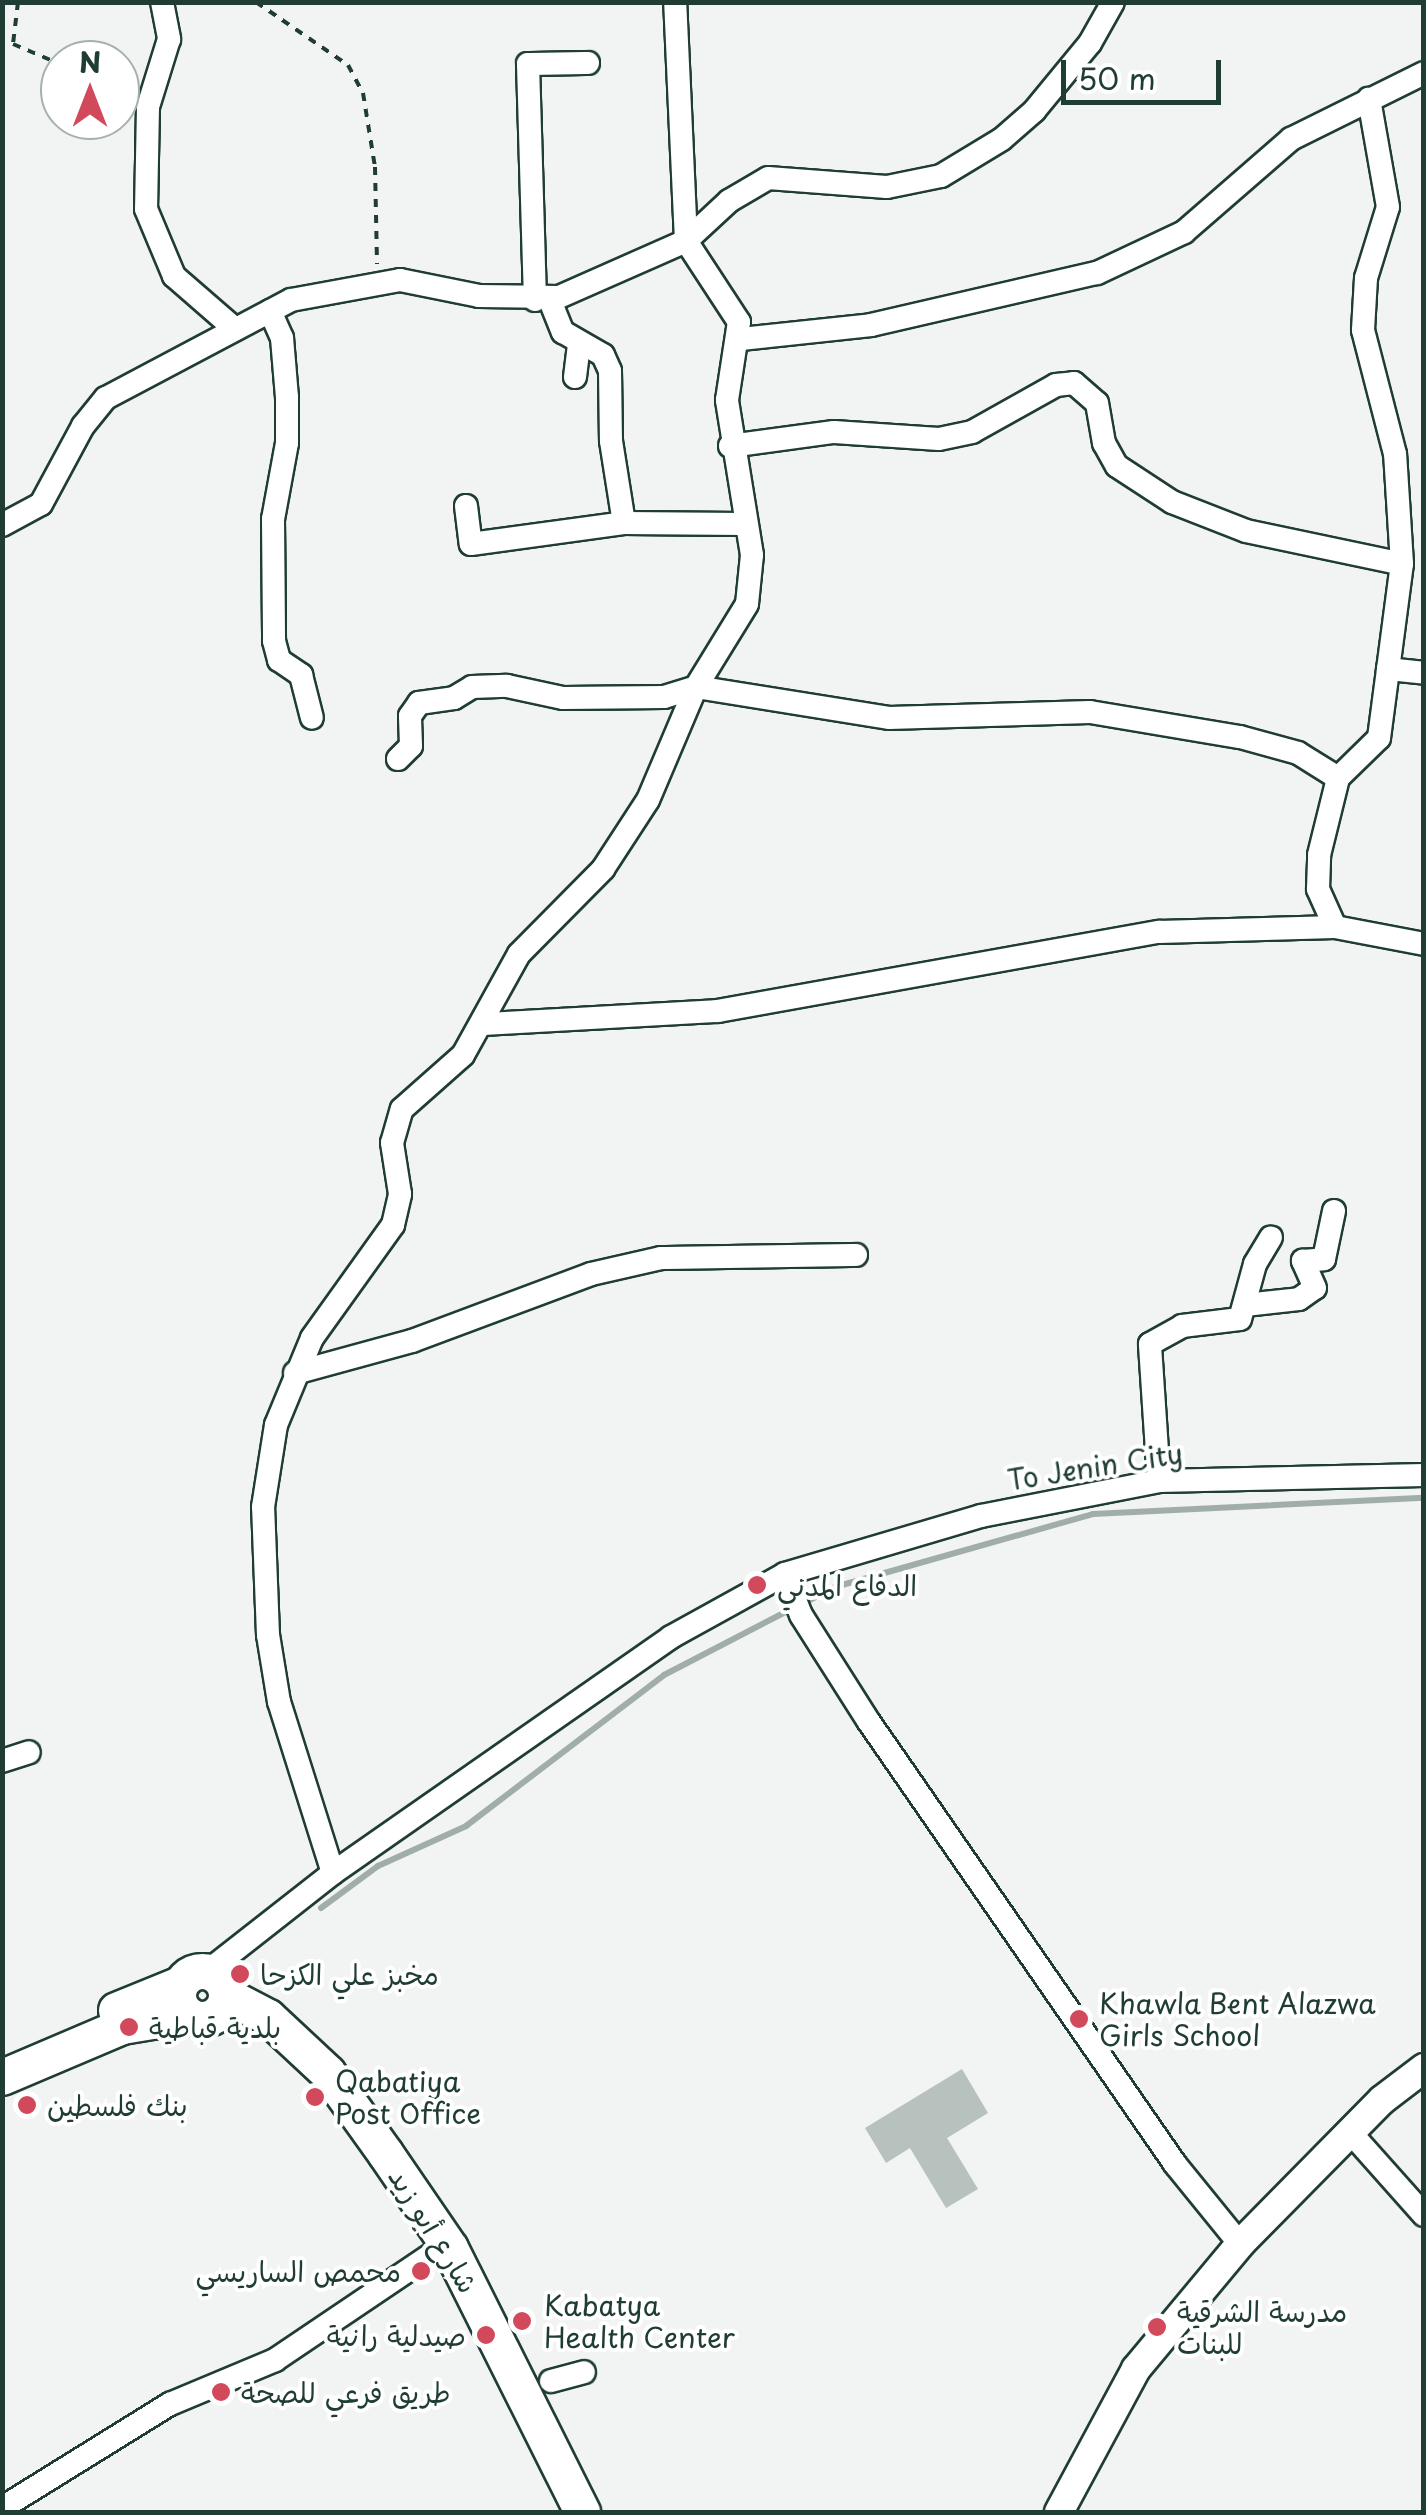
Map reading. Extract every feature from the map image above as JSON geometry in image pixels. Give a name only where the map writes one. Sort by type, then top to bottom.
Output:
[{"type":"main road","points":[[2,2061],[200,1991]]},
{"type":"main road","points":[[2,2077],[200,1991]]},
{"type":"main road","name":"شارع أبو زيد","points":[[200,1991],[268,2017],[327,2072],[447,2244],[582,2512]]},
{"type":"street","points":[[162,2],[169,39],[148,107],[146,209],[174,276],[235,329]]},
{"type":"street","points":[[333,1874],[280,1702],[268,1636],[263,1508],[276,1424],[294,1373],[312,1338],[393,1225],[400,1194],[392,1142],[402,1109],[463,1056],[485,1024],[499,981],[602,869],[648,800],[696,687],[748,604],[752,555],[730,446],[727,400],[741,339],[739,322],[686,240],[675,2]]},
{"type":"street","points":[[2,525],[41,504],[83,426],[106,398],[270,310],[327,289],[377,280],[542,299],[592,286],[686,240],[729,201],[768,178],[886,187],[941,176],[972,160],[1061,83],[1112,2]]},
{"type":"street","points":[[588,63],[528,64],[542,299],[563,332],[602,355],[610,371],[611,441],[624,522]]},
{"type":"street","points":[[741,339],[870,325],[1097,274],[1184,232],[1291,139],[1424,73]]},
{"type":"street","points":[[1335,927],[1318,889],[1338,778],[1379,738],[1402,564],[1395,454],[1362,330],[1366,278],[1388,207],[1369,100]]},
{"type":"street","points":[[270,310],[282,338],[287,398],[287,443],[273,519],[274,641],[279,660],[301,676],[312,718]]},
{"type":"street","points":[[575,378],[578,342]]},
{"type":"street","points":[[730,446],[834,432],[939,438],[972,432],[1056,384],[1074,383],[1097,403],[1104,443],[1117,466],[1172,502],[1246,531],[1402,564]]},
{"type":"street","points":[[466,506],[471,544],[624,522],[744,524]]},
{"type":"street","points":[[1388,669],[1424,672]]},
{"type":"street","points":[[398,759],[411,746],[410,716],[420,703],[454,698],[472,687],[507,686],[562,698],[664,696],[696,687],[889,718],[1090,712],[1240,736],[1298,753],[1338,778]]},
{"type":"street","points":[[485,1024],[718,1011],[1159,932],[1335,927],[1424,944]]},
{"type":"street","points":[[1245,1305],[1299,1299],[1314,1288],[1303,1261],[1324,1259],[1334,1211]]},
{"type":"street","points":[[1158,1481],[1150,1344],[1182,1326],[1230,1324],[1245,1305],[1254,1264],[1271,1236]]},
{"type":"street","points":[[294,1373],[412,1340],[591,1274],[661,1258],[856,1255]]},
{"type":"street","name":"To Jenin City","points":[[200,1991],[333,1874],[671,1637],[785,1574],[980,1516],[1158,1481],[1424,1475]]},
{"type":"street","points":[[785,1574],[802,1616],[880,1738],[1174,2164],[1240,2244]]},
{"type":"street","points":[[2,1762],[29,1752]]},
{"type":"street","points":[[1059,2512],[1136,2369],[1240,2244],[1350,2132],[1424,2068]]},
{"type":"street","points":[[1350,2132],[1424,2215]]},
{"type":"street","points":[[2,2508],[170,2404],[274,2360],[447,2244]]},
{"type":"street","points":[[551,2381],[584,2372]]},
{"type":"path","points":[[18,2],[12,44],[40,56]]},
{"type":"path","points":[[256,2],[348,66],[363,93],[375,166],[377,280]]},
{"type":"building","points":[[962,2069],[988,2113],[947,2138],[978,2189],[946,2208],[910,2148],[886,2163],[865,2128]]},
{"type":"waterway","points":[[804,1603],[835,1587],[1093,1514],[1424,1498]]},
{"type":"waterway","points":[[321,1908],[378,1866],[466,1826],[664,1675],[793,1608]]},
{"type":"place","name":"الدفاع المدني","points":[[757,1585]]},
{"type":"place","name":"مخبز علي الكزحا","points":[[240,1974]]},
{"type":"place","name":"Khawla Bent Alazwa Girls School","points":[[1079,2019]]},
{"type":"place","name":"بلدية قباطية","points":[[129,2027]]},
{"type":"place","name":"Qabatiya Post Office","points":[[315,2097]]},
{"type":"place","name":"بنك فلسطين","points":[[27,2105]]},
{"type":"place","name":"محمص الساريسي","points":[[421,2271]]},
{"type":"place","name":"Kabatya Health Center","points":[[522,2321]]},
{"type":"place","name":"مدرسة الشرقية للبنات","points":[[1157,2327]]},
{"type":"place","name":"صيدلية رانية","points":[[486,2335]]},
{"type":"place","name":"طريق فرعي للصحة","points":[[221,2392]]}]
